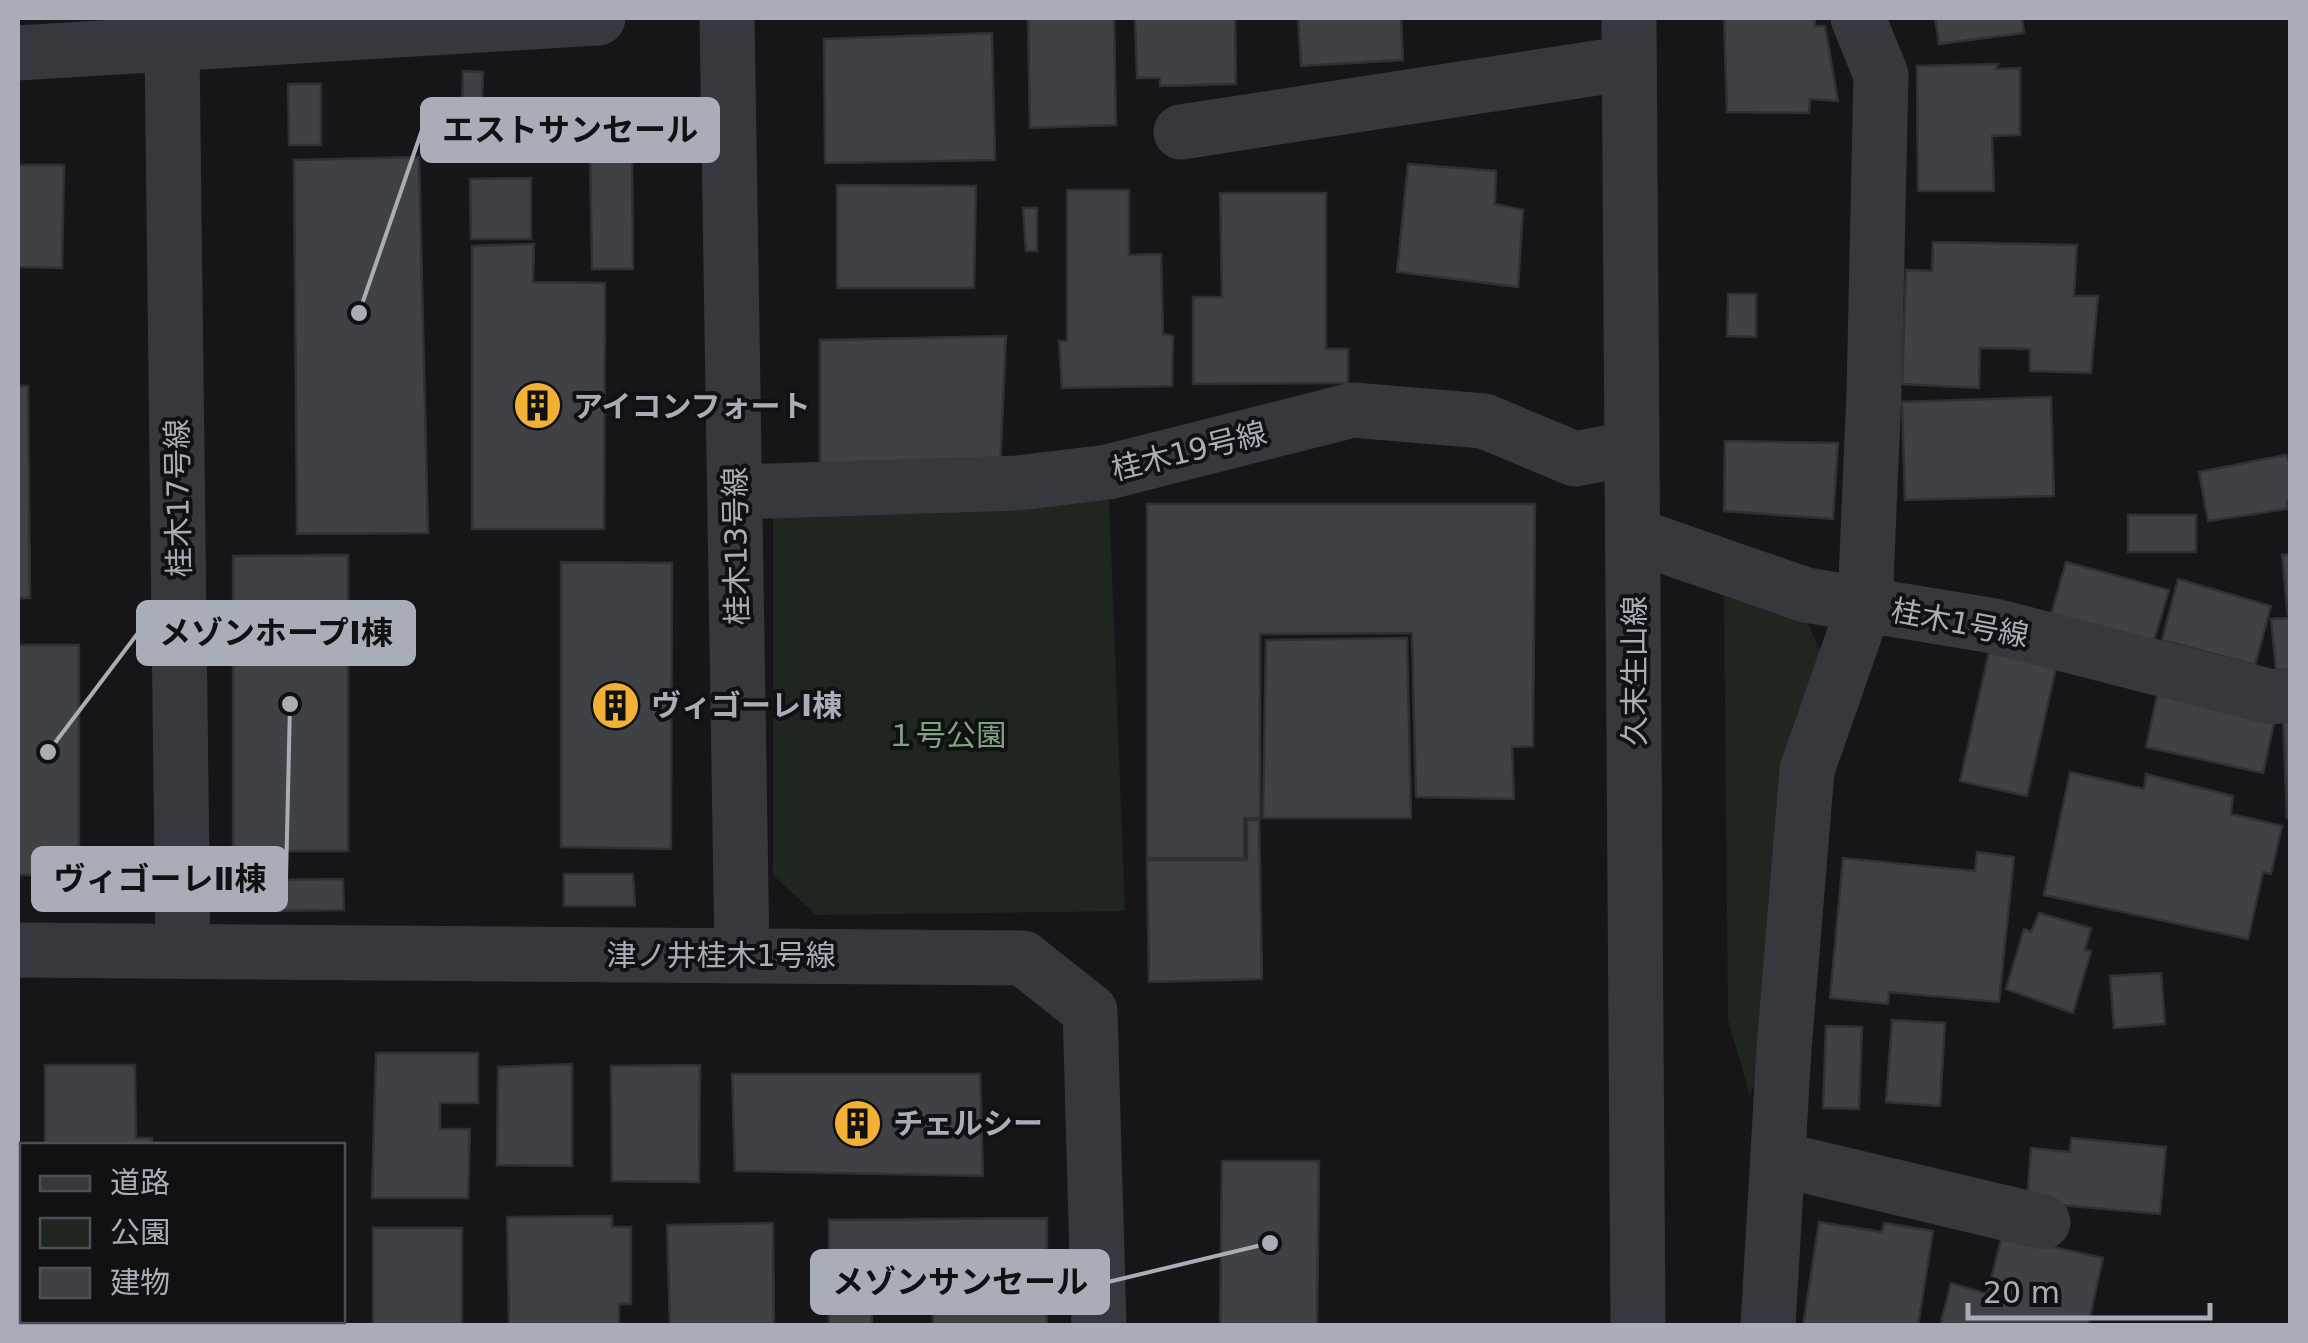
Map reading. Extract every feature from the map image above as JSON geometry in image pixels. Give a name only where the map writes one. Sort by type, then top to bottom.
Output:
[{"type":"street","points":[[18,53],[598,18]]},
{"type":"street","name":"桂木13号線","points":[[727,18],[742,955]]},
{"type":"street","points":[[1768,1326],[1807,770],[1865,604],[1881,75],[1858,18]]},
{"type":"street","points":[[1182,132],[1629,40]]},
{"type":"street","name":"久末生山線","points":[[1629,40],[1638,1326]]},
{"type":"street","name":"桂木17号線","points":[[172,45],[183,951]]},
{"type":"street","name":"桂木19号線","points":[[735,492],[1018,483],[1108,472],[1353,410],[1484,421],[1576,459],[1632,448]]},
{"type":"street","name":"桂木1号線","points":[[1633,536],[1806,594],[1994,626],[2271,696],[2290,695]]},
{"type":"street","name":"津ノ井桂木1号線","points":[[18,950],[1023,958],[1090,1011],[1099,1326]]},
{"type":"street","points":[[1778,1159],[2043,1222]]},
{"type":"green space","name":"１号公園","points":[[1109,496],[1125,911],[816,915],[773,875],[773,508]]},
{"type":"green space","points":[[1724,596],[1806,621],[1821,651],[1763,1059],[1750,1095],[1728,1020]]},
{"type":"building","points":[[1028,18],[1114,18],[1116,125],[1030,128]]},
{"type":"building","points":[[1135,18],[1235,18],[1236,84],[1160,86],[1160,78],[1137,78]]},
{"type":"building","points":[[1298,18],[1401,18],[1403,60],[1301,66]]},
{"type":"building","points":[[1724,18],[1815,18],[1815,26],[1825,26],[1838,101],[1810,99],[1809,113],[1727,112]]},
{"type":"building","points":[[1935,18],[2022,18],[2024,33],[1939,44]]},
{"type":"building","points":[[992,33],[995,160],[825,163],[824,39]]},
{"type":"building","points":[[1998,64],[1996,69],[2020,68],[2020,135],[1992,136],[1994,191],[1918,191],[1917,66]]},
{"type":"building","points":[[463,71],[483,72],[481,123],[462,123]]},
{"type":"building","points":[[288,84],[321,84],[321,145],[289,145]]},
{"type":"building","points":[[590,148],[632,148],[633,269],[592,269]]},
{"type":"building","points":[[419,157],[428,533],[297,534],[294,160]]},
{"type":"building","points":[[1408,164],[1496,171],[1495,204],[1523,210],[1518,287],[1397,272]]},
{"type":"building","points":[[18,165],[64,165],[62,268],[18,267]]},
{"type":"building","points":[[531,178],[531,239],[471,239],[470,179]]},
{"type":"building","points":[[837,185],[976,186],[974,288],[837,288]]},
{"type":"building","points":[[1067,190],[1129,190],[1129,255],[1161,254],[1163,334],[1173,336],[1172,386],[1062,388],[1059,341],[1067,341]]},
{"type":"building","points":[[1220,193],[1326,193],[1326,349],[1348,349],[1348,383],[1193,384],[1193,297],[1222,297]]},
{"type":"building","points":[[1023,208],[1037,208],[1037,251],[1026,251]]},
{"type":"building","points":[[1933,242],[2077,245],[2074,296],[2098,296],[2091,373],[2030,371],[2030,349],[1980,348],[1979,388],[1902,384],[1906,270],[1932,271]]},
{"type":"building","name":"アイコンフォート","points":[[534,244],[533,282],[605,283],[604,529],[472,529],[472,246]]},
{"type":"building","points":[[1728,294],[1756,294],[1756,337],[1727,336]]},
{"type":"building","points":[[1006,336],[1000,470],[820,474],[820,340]]},
{"type":"building","points":[[18,386],[28,386],[30,598],[18,598]]},
{"type":"building","points":[[2051,397],[2054,496],[1905,500],[1902,402]]},
{"type":"building","points":[[1725,441],[1838,443],[1833,519],[1724,511]]},
{"type":"building","points":[[2286,455],[2290,463],[2287,509],[2208,521],[2199,472]]},
{"type":"building","points":[[1147,504],[1535,504],[1533,746],[1512,747],[1514,799],[1416,797],[1412,633],[1260,634],[1260,818],[1244,818],[1244,858],[1147,858]]},
{"type":"building","points":[[2128,515],[2196,515],[2196,552],[2128,552]]},
{"type":"building","points":[[2290,554],[2290,669],[2276,670],[2271,619],[2288,618],[2282,555]]},
{"type":"building","points":[[348,555],[348,851],[233,851],[233,556]]},
{"type":"building","name":"ヴィゴーレⅠ棟","points":[[561,562],[672,563],[671,849],[561,847]]},
{"type":"building","points":[[2066,562],[2169,590],[2153,644],[2051,615]]},
{"type":"building","points":[[2178,579],[2271,606],[2255,665],[2162,640]]},
{"type":"building","points":[[1407,638],[1411,818],[1263,818],[1266,640]]},
{"type":"building","points":[[18,645],[79,645],[79,859],[46,859],[45,875],[18,875]]},
{"type":"building","points":[[1989,652],[2056,668],[2027,796],[1960,781]]},
{"type":"building","points":[[2158,692],[2275,719],[2263,773],[2146,747]]},
{"type":"building","points":[[2283,717],[2290,717],[2290,818],[2287,818]]},
{"type":"building","points":[[2070,772],[2144,789],[2146,774],[2233,796],[2231,814],[2282,826],[2271,874],[2263,872],[2248,939],[2044,895]]},
{"type":"building","points":[[1247,820],[1259,820],[1262,979],[1149,982],[1147,860],[1247,860]]},
{"type":"building","points":[[1977,852],[2014,857],[1999,1002],[1889,992],[1888,1004],[1830,998],[1843,858],[1975,871]]},
{"type":"building","points":[[564,874],[633,874],[635,906],[564,906]]},
{"type":"building","points":[[343,879],[344,910],[262,911],[261,880]]},
{"type":"building","points":[[2039,913],[2091,928],[2085,950],[2091,951],[2073,1013],[2006,989],[2024,929],[2031,932]]},
{"type":"building","points":[[2161,973],[2165,1024],[2114,1028],[2110,976]]},
{"type":"building","points":[[1892,1020],[1945,1023],[1940,1106],[1886,1102]]},
{"type":"building","points":[[1826,1026],[1862,1027],[1859,1109],[1823,1108]]},
{"type":"building","points":[[376,1053],[478,1053],[478,1103],[440,1103],[440,1129],[470,1129],[468,1198],[372,1198]]},
{"type":"building","points":[[572,1064],[572,1166],[497,1165],[498,1067]]},
{"type":"building","points":[[45,1065],[135,1065],[136,1138],[152,1138],[152,1143],[45,1143]]},
{"type":"building","points":[[700,1065],[699,1182],[612,1181],[611,1066]]},
{"type":"building","name":"チェルシー","points":[[732,1074],[980,1074],[983,1176],[735,1171]]},
{"type":"building","points":[[2071,1138],[2166,1147],[2160,1214],[2027,1202],[2031,1148],[2070,1152]]},
{"type":"building","points":[[1222,1161],[1319,1161],[1317,1326],[1220,1326]]},
{"type":"building","points":[[612,1216],[612,1227],[631,1227],[631,1304],[619,1304],[619,1326],[509,1326],[507,1217]]},
{"type":"building","points":[[1047,1218],[1047,1326],[933,1326],[933,1312],[872,1312],[872,1326],[829,1326],[829,1220]]},
{"type":"building","points":[[1819,1222],[1882,1232],[1884,1223],[1933,1231],[1918,1326],[1803,1326]]},
{"type":"building","points":[[773,1223],[774,1326],[670,1326],[667,1225]]},
{"type":"building","points":[[373,1228],[462,1228],[462,1326],[373,1326]]},
{"type":"building","points":[[2002,1236],[2103,1258],[2088,1326],[1940,1326],[1951,1283],[1987,1294]]},
{"type":"building","points":[[64,1323],[156,1323],[156,1326]]},
{"type":"building","points":[[210,1323],[282,1323],[282,1326]]},
{"type":"place","name":"エストサンセール","points":[[359,313]]},
{"type":"place","name":"アイコンフォート","points":[[538,406]]},
{"type":"place","name":"ヴィゴーレⅡ棟","points":[[290,704]]},
{"type":"place","name":"ヴィゴーレⅠ棟","points":[[616,705]]},
{"type":"place","name":"メゾンホープⅠ棟","points":[[48,752]]},
{"type":"place","name":"チェルシー","points":[[858,1123]]},
{"type":"place","name":"メゾンサンセール","points":[[1270,1243]]}]
